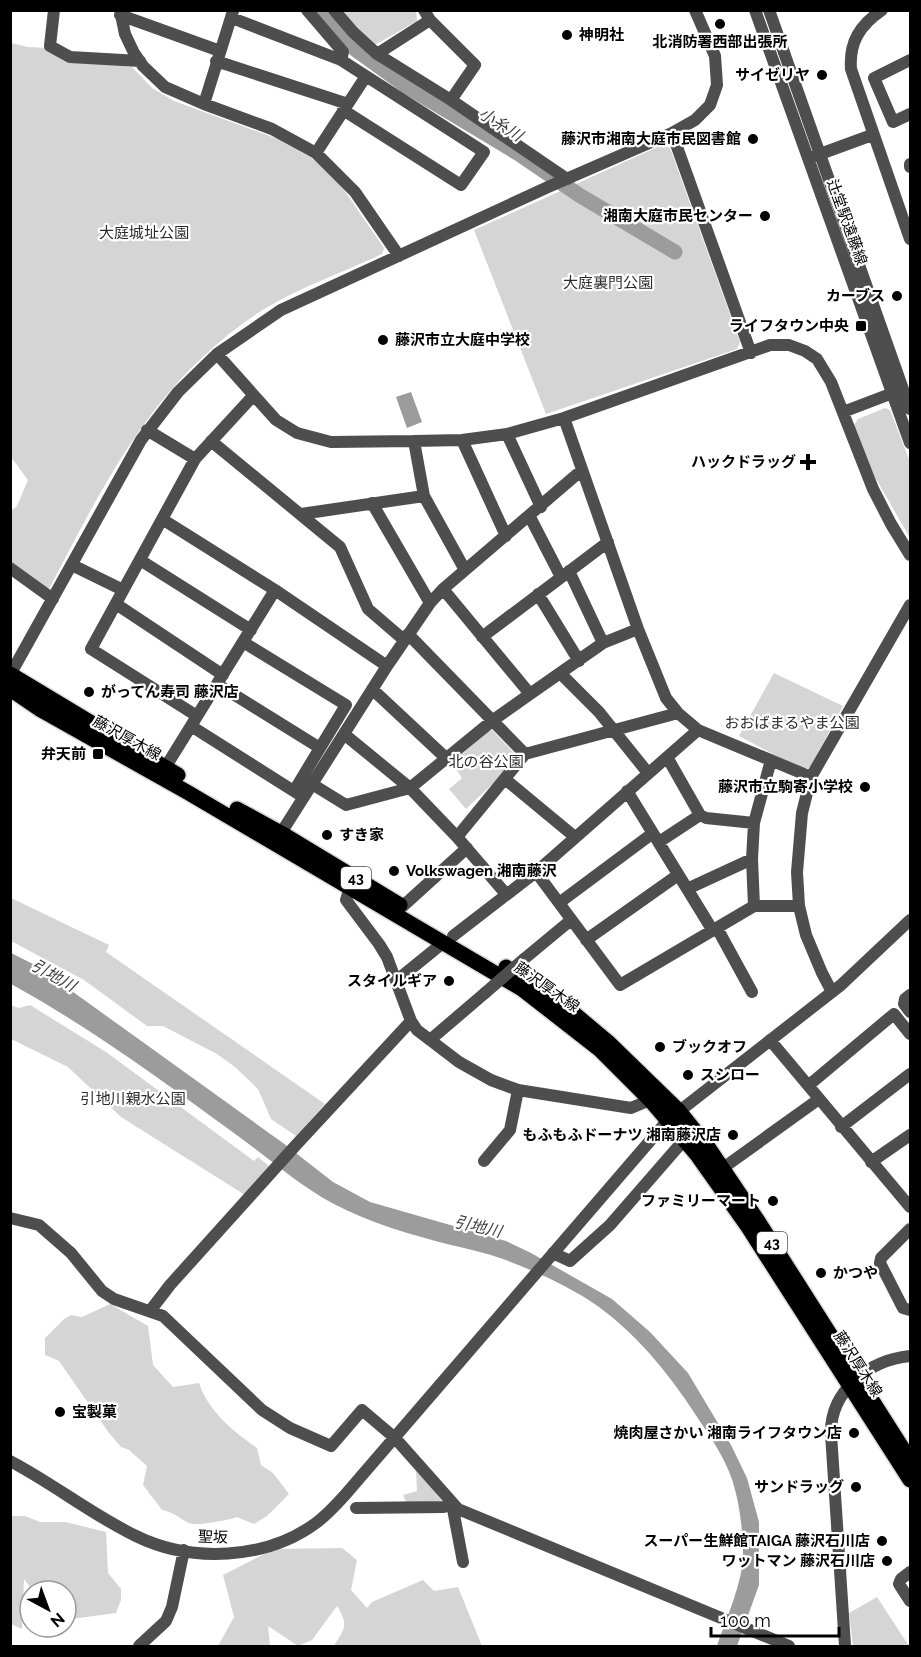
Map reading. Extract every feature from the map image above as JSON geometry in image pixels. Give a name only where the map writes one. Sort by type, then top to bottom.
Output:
[{"type":"main road","name":"藤沢厚木線","points":[[11,674],[165,768],[281,833],[352,882],[403,906],[552,1010],[599,1049],[650,1100],[673,1116],[684,1140],[698,1155],[910,1460]]},
{"type":"main road","name":"藤沢厚木線","points":[[10,689],[41,710],[352,882],[558,1000],[608,1042],[673,1116],[723,1168],[854,1381],[910,1480]]},
{"type":"street","points":[[54,10],[50,46],[70,57],[140,62]]},
{"type":"street","points":[[307,10],[343,52],[341,60]]},
{"type":"street","points":[[334,10],[377,54],[451,100],[567,179]]},
{"type":"street","points":[[11,674],[147,430],[178,392],[217,354],[281,310],[548,187],[672,133],[695,120],[711,105],[717,85],[715,56],[695,10]]},
{"type":"street","name":"辻堂駅遠藤線","points":[[755,10],[814,157],[898,391],[910,443]]},
{"type":"street","name":"辻堂駅遠藤線","points":[[769,10],[814,157]]},
{"type":"street","points":[[882,10],[860,29],[853,42],[850,56],[853,78],[910,240]]},
{"type":"street","points":[[120,13],[125,34],[140,62],[165,87],[272,129],[316,153],[355,192],[399,256]]},
{"type":"street","points":[[120,13],[218,56],[345,107],[461,185],[484,152],[341,60],[233,14],[218,56],[204,104]]},
{"type":"street","points":[[377,54],[427,16],[475,65],[451,100]]},
{"type":"street","points":[[910,60],[874,78],[893,122],[910,114]]},
{"type":"street","points":[[316,153],[366,76]]},
{"type":"street","points":[[672,133],[751,353]]},
{"type":"street","points":[[814,157],[872,135]]},
{"type":"street","points":[[217,354],[276,420],[297,433],[331,442],[414,441],[462,440],[507,434],[564,418],[770,345],[789,345],[817,359],[831,382],[873,489],[910,555]]},
{"type":"street","points":[[843,412],[898,391]]},
{"type":"street","name":"辻堂駅遠藤線","points":[[898,391],[910,409]]},
{"type":"street","points":[[253,396],[195,459],[91,649],[299,794]]},
{"type":"street","points":[[564,418],[638,629],[666,698],[678,713],[698,730],[811,777]]},
{"type":"street","points":[[147,430],[195,459]]},
{"type":"street","points":[[507,434],[541,507]]},
{"type":"street","points":[[462,440],[506,536]]},
{"type":"street","points":[[211,441],[340,547],[368,609],[406,637],[525,754]]},
{"type":"street","points":[[414,441],[424,496],[465,570]]},
{"type":"street","points":[[299,794],[312,784],[430,603],[582,470]]},
{"type":"street","points":[[301,514],[424,496]]},
{"type":"street","points":[[372,503],[430,603]]},
{"type":"street","points":[[530,517],[603,643]]},
{"type":"street","points":[[162,519],[275,590],[387,666]]},
{"type":"street","points":[[482,637],[608,542]]},
{"type":"street","points":[[140,560],[251,630]]},
{"type":"street","points":[[72,565],[123,590]]},
{"type":"street","points":[[10,568],[53,598]]},
{"type":"street","points":[[165,768],[275,590]]},
{"type":"street","points":[[443,590],[530,694]]},
{"type":"street","points":[[538,594],[579,661]]},
{"type":"street","points":[[116,604],[220,680],[320,748]]},
{"type":"street","points":[[832,992],[806,935],[799,906],[797,872],[799,836],[811,777],[910,605]]},
{"type":"street","points":[[312,784],[346,805],[410,788],[492,721],[603,643],[638,629]]},
{"type":"street","points":[[243,642],[346,705],[320,748],[281,833]]},
{"type":"street","points":[[561,674],[615,731],[648,773]]},
{"type":"street","points":[[372,689],[447,759]]},
{"type":"street","points":[[457,837],[525,754],[678,713]]},
{"type":"street","points":[[396,981],[536,872],[698,730]]},
{"type":"street","points":[[344,734],[410,788],[467,848],[506,894]]},
{"type":"street","points":[[667,757],[700,815],[706,818],[754,823]]},
{"type":"street","points":[[754,906],[752,859],[754,823],[771,760]]},
{"type":"street","points":[[505,779],[575,837]]},
{"type":"street","points":[[627,791],[752,992]]},
{"type":"street","points":[[559,903],[656,838],[700,815]]},
{"type":"street","points":[[403,906],[467,848]]},
{"type":"street","points":[[687,889],[752,859]]},
{"type":"street","points":[[536,872],[620,985],[754,906],[799,906]]},
{"type":"street","points":[[586,940],[678,875]]},
{"type":"street","points":[[352,882],[346,900],[379,944],[411,1021],[417,1030],[429,1040],[469,1068],[491,1080],[518,1090],[631,1108],[650,1100]]},
{"type":"street","points":[[429,1040],[571,920]]},
{"type":"street","name":"聖坂","points":[[10,1461],[137,1537],[157,1545],[184,1551],[236,1553],[273,1545],[315,1524],[330,1512],[395,1438],[673,1116],[832,992],[910,920]]},
{"type":"street","points":[[910,995],[905,999],[904,1004],[910,1012]]},
{"type":"street","points":[[808,1085],[894,1014],[910,1034]]},
{"type":"street","points":[[150,1311],[170,1285],[273,1169],[411,1021]]},
{"type":"street","points":[[770,1040],[871,1162],[908,1200]]},
{"type":"street","points":[[842,1126],[910,1074]]},
{"type":"street","points":[[484,1161],[510,1130],[518,1090]]},
{"type":"street","points":[[723,1168],[819,1099]]},
{"type":"street","points":[[871,1162],[910,1135]]},
{"type":"street","points":[[551,1256],[570,1261],[610,1225],[684,1140]]},
{"type":"street","points":[[10,1218],[39,1225],[71,1253],[102,1291],[114,1299],[162,1316],[257,1405],[290,1428],[331,1446],[362,1410],[395,1438],[458,1509],[789,1647]]},
{"type":"street","points":[[910,1229],[881,1258],[880,1263],[903,1308],[910,1310]]},
{"type":"street","points":[[845,1647],[831,1422],[834,1409],[854,1381],[883,1363],[910,1356]]},
{"type":"street","points":[[356,1508],[444,1507],[452,1504]]},
{"type":"street","points":[[452,1504],[463,1562]]},
{"type":"street","points":[[138,1647],[166,1621],[172,1607],[184,1551]]},
{"type":"street","points":[[910,1572],[901,1579],[899,1584],[910,1601]]},
{"type":"green space","points":[[337,11],[416,11],[417,21],[373,46]]},
{"type":"green space","name":"大庭城址公園","points":[[11,43],[48,48],[68,60],[132,67],[152,88],[174,101],[278,139],[315,160],[342,187],[384,248],[382,254],[301,290],[255,315],[219,342],[187,372],[134,438],[90,511],[49,589],[11,565],[11,511],[17,506],[28,480],[11,457]]},
{"type":"green space","name":"大庭裏門公園","points":[[662,145],[670,148],[740,342],[737,349],[546,414],[474,230]]},
{"type":"green space","points":[[885,408],[890,410],[910,462],[910,538],[875,477],[854,425],[858,419]]},
{"type":"green space","name":"おおばまるやま公園","points":[[774,673],[843,706],[810,767],[803,770],[739,736]]},
{"type":"green space","name":"北の谷公園","points":[[492,730],[516,755],[502,775],[466,809],[449,789],[462,778],[452,763],[487,731]]},
{"type":"green space","points":[[11,898],[109,945],[106,952],[325,1104],[296,1136],[271,1119],[258,1089],[217,1054],[163,1026],[147,1026],[84,980],[11,941]]},
{"type":"green space","name":"引地川親水公園","points":[[10,1005],[19,1008],[30,1005],[106,1052],[254,1161],[258,1157],[270,1167],[245,1195],[121,1117],[68,1067],[11,1039]]},
{"type":"green space","points":[[110,1304],[148,1326],[153,1365],[173,1387],[199,1383],[215,1412],[257,1448],[261,1465],[273,1473],[289,1494],[267,1516],[254,1524],[237,1517],[193,1524],[162,1510],[143,1485],[147,1466],[129,1450],[121,1447],[59,1361],[45,1355],[45,1338],[64,1319],[71,1315],[82,1317]]},
{"type":"green space","points":[[416,1471],[442,1501],[406,1502],[403,1495],[417,1491]]},
{"type":"green space","points":[[10,1516],[25,1516],[40,1522],[65,1522],[106,1532],[108,1573],[121,1589],[121,1600],[116,1613],[78,1618],[78,1579],[18,1579],[18,1627],[11,1624]]},
{"type":"green space","points":[[342,1548],[357,1560],[351,1590],[367,1608],[372,1602],[423,1580],[434,1591],[458,1587],[482,1646],[334,1646],[344,1626],[337,1606],[312,1640],[298,1646],[268,1626],[270,1646],[218,1646],[234,1617],[223,1575],[274,1549]]},
{"type":"green space","points":[[877,1597],[909,1646],[853,1646],[849,1613]]},
{"type":"shaded area","points":[[411,392],[422,422],[407,428],[396,397]]},
{"type":"shaded area","points":[[11,953],[37,966],[283,1143],[333,1182],[370,1202],[506,1241],[612,1299],[650,1332],[688,1373],[731,1445],[747,1478],[759,1522],[759,1585],[737,1646],[717,1646],[737,1588],[742,1565],[741,1524],[733,1483],[721,1454],[690,1407],[655,1360],[629,1332],[599,1307],[540,1274],[497,1257],[377,1223],[321,1197],[127,1056],[11,984]]},
{"type":"waterway","name":"小糸川","points":[[320,10],[356,50],[406,86],[519,154],[579,195],[675,252]]},
{"type":"place","name":"北消防署西部出張所","points":[[720,24]]},
{"type":"place","name":"神明社","points":[[567,35]]},
{"type":"place","name":"サイゼリヤ","points":[[822,75]]},
{"type":"place","name":"藤沢市湘南大庭市民図書館","points":[[753,139]]},
{"type":"place","name":"湘南大庭市民センター","points":[[765,216]]},
{"type":"place","name":"カーブス","points":[[897,296]]},
{"type":"place","name":"ライフタウン中央","points":[[861,326]]},
{"type":"place","name":"藤沢市立大庭中学校","points":[[383,340]]},
{"type":"place","name":"ハックドラッグ","points":[[808,462]]},
{"type":"place","name":"がってん寿司 藤沢店","points":[[89,692]]},
{"type":"place","name":"弁天前","points":[[98,754]]},
{"type":"place","name":"藤沢市立駒寄小学校","points":[[865,787]]},
{"type":"place","name":"すき家","points":[[327,835]]},
{"type":"place","name":"Volkswagen 湘南藤沢","points":[[394,871]]},
{"type":"place","name":"スタイルギア","points":[[449,981]]},
{"type":"place","name":"ブックオフ","points":[[660,1047]]},
{"type":"place","name":"スシロー","points":[[688,1075]]},
{"type":"place","name":"もふもふドーナツ 湘南藤沢店","points":[[733,1135]]},
{"type":"place","name":"ファミリーマート","points":[[773,1201]]},
{"type":"place","name":"かつや","points":[[821,1273]]},
{"type":"place","name":"宝製菓","points":[[60,1412]]},
{"type":"place","name":"焼肉屋さかい 湘南ライフタウン店","points":[[854,1433]]},
{"type":"place","name":"サンドラッグ","points":[[856,1487]]},
{"type":"place","name":"スーパー生鮮館TAIGA 藤沢石川店","points":[[882,1541]]},
{"type":"place","name":"ワットマン 藤沢石川店","points":[[887,1561]]},
{"type":"water label","name":"引地川","points":[[54,975]]},
{"type":"water label","name":"引地川","points":[[478,1226]]}]
